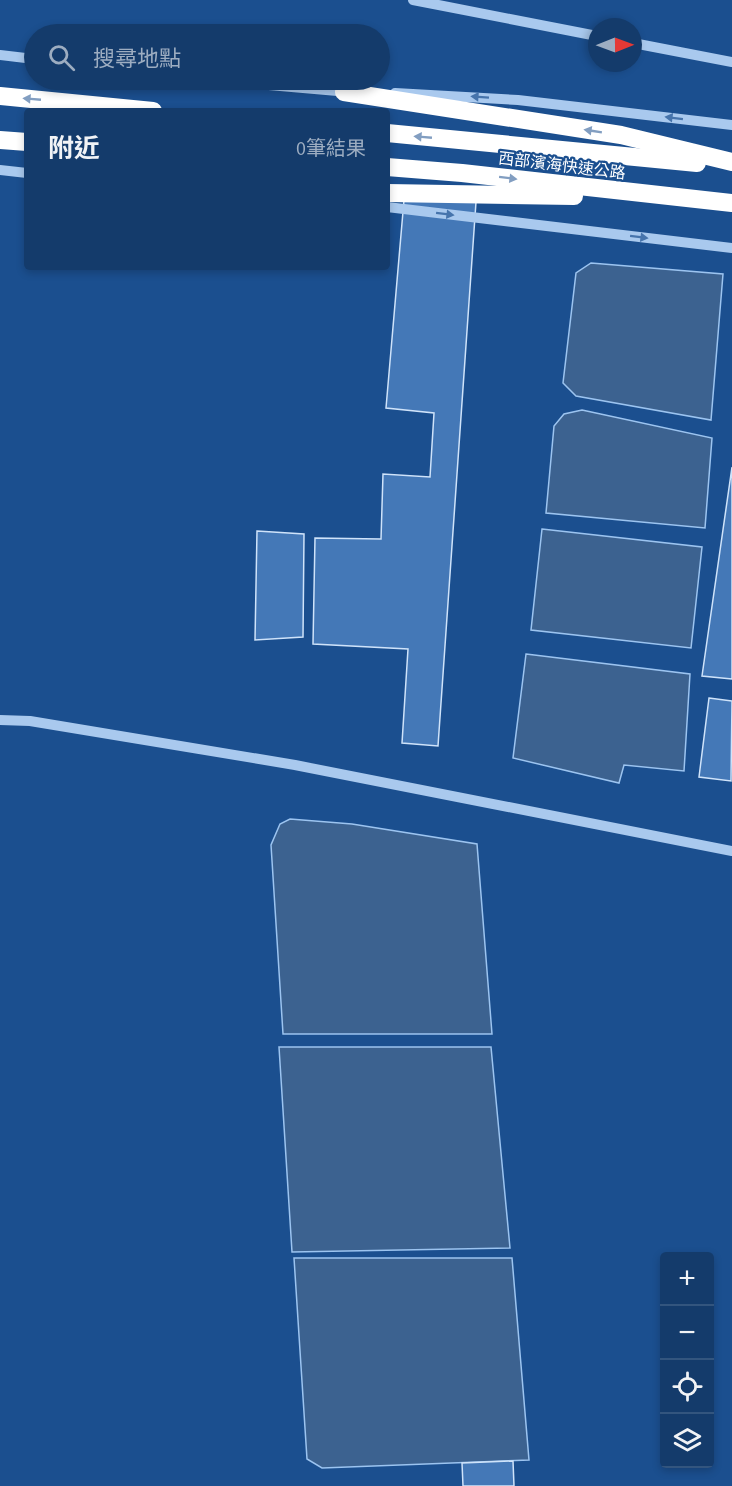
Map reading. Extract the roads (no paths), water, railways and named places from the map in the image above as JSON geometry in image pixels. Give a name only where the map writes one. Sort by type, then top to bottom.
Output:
[{"type":"highway","points":[[345,92],[621,135],[732,164]]},
{"type":"highway","points":[[0,96],[122,108]]},
{"type":"highway","name":"西部濱海快速公路","points":[[390,134],[732,164]]},
{"type":"highway","points":[[0,140],[24,141]]},
{"type":"highway","name":"西部濱海快速公路","points":[[390,167],[732,203]]},
{"type":"highway","points":[[390,193],[679,198]]},
{"type":"street","points":[[413,0],[588,34]]},
{"type":"street","points":[[642,45],[732,62]]},
{"type":"street","points":[[0,55],[24,58]]},
{"type":"street","points":[[323,90],[518,100],[732,124]]},
{"type":"street","points":[[0,170],[24,173]]},
{"type":"street","points":[[390,207],[732,248]]},
{"type":"street","points":[[0,720],[30,721],[295,765],[732,851]]},
{"type":"water","points":[[591,263],[723,274],[711,420],[576,396],[563,383],[576,273]]},
{"type":"water","points":[[582,410],[712,438],[705,528],[546,513],[554,426],[564,414]]},
{"type":"water","points":[[542,529],[702,547],[691,648],[531,630]]},
{"type":"water","points":[[526,654],[690,674],[684,771],[624,765],[619,783],[513,758]]},
{"type":"water","points":[[290,819],[352,824],[477,844],[492,1034],[283,1034],[271,845],[280,824]]},
{"type":"water","points":[[279,1047],[491,1047],[510,1248],[292,1252]]},
{"type":"water","points":[[294,1258],[512,1258],[529,1460],[322,1468],[307,1459]]}]
